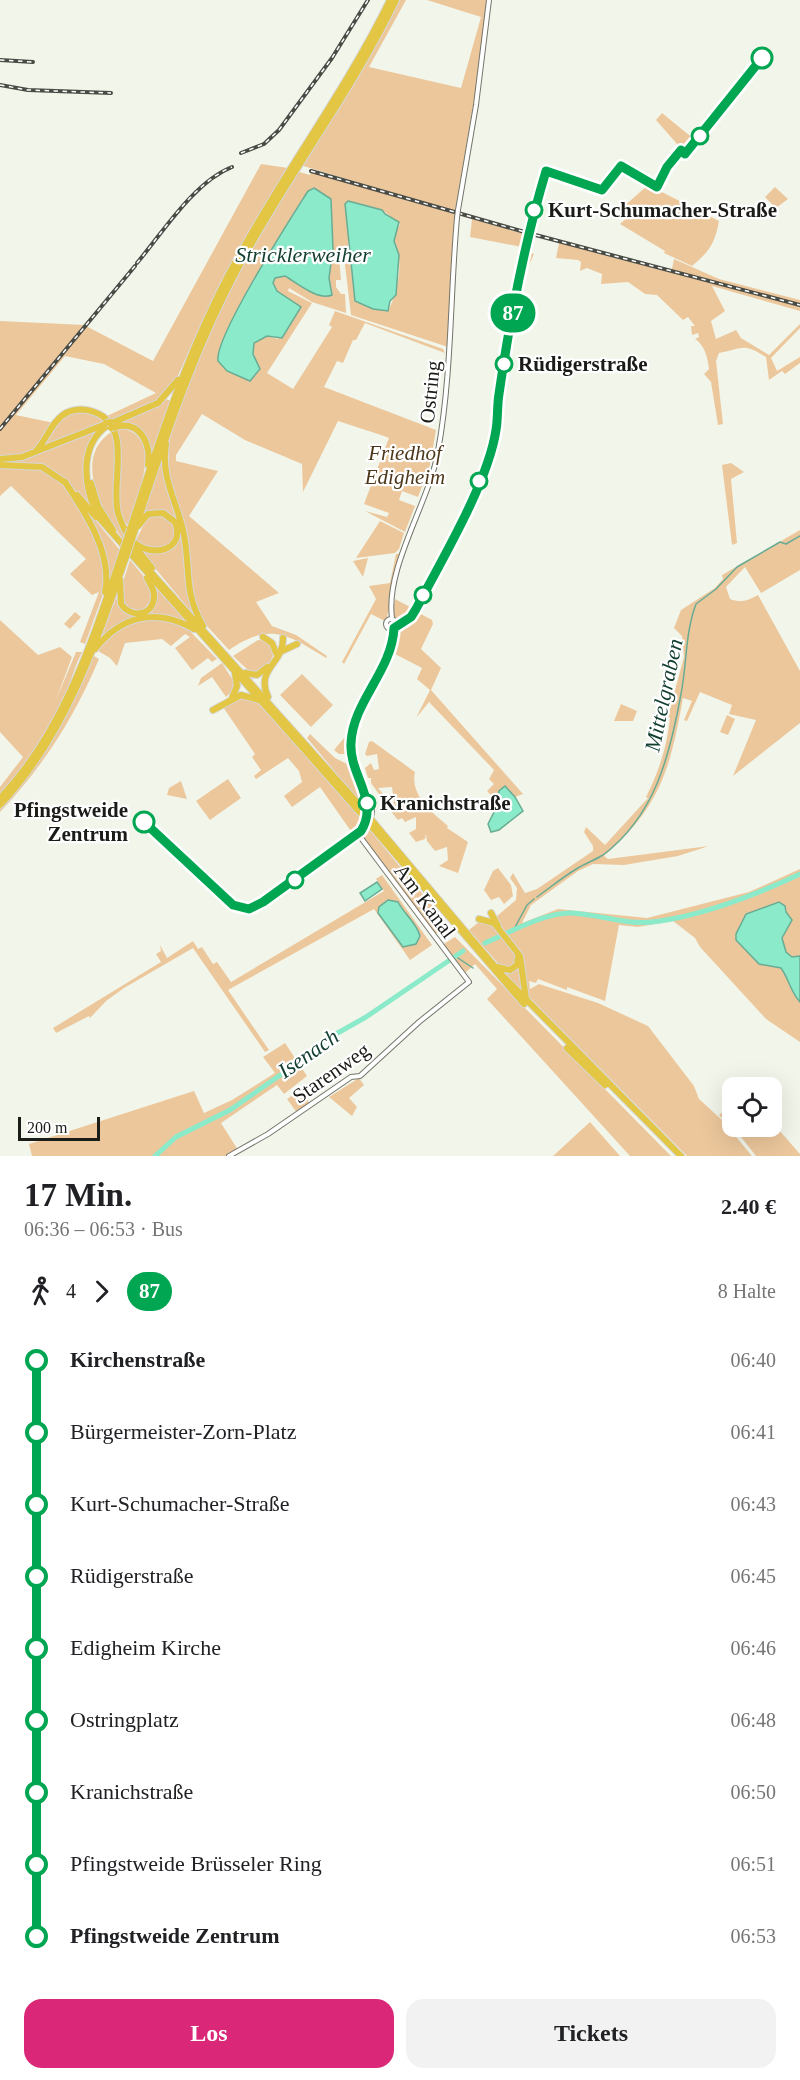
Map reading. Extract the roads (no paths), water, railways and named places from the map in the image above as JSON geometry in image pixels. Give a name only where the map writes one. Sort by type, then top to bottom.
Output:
[{"type":"highway","points":[[298,160],[390,0]]},
{"type":"highway","points":[[131,531],[169,428],[184,372],[205,322],[236,260],[396,0]]},
{"type":"highway","points":[[0,805],[27,774],[51,736],[90,651],[120,574],[148,474],[176,401],[220,303],[290,172]]},
{"type":"highway","points":[[0,459],[14,459],[35,452],[144,411],[166,396],[184,372]]},
{"type":"highway","points":[[35,452],[54,423],[67,412],[89,410],[106,418],[116,435],[116,504],[166,588]]},
{"type":"highway","points":[[111,425],[133,427],[143,436],[149,449],[148,474]]},
{"type":"highway","points":[[108,531],[92,501],[87,471],[93,444],[111,425]]},
{"type":"highway","points":[[111,425],[99,439],[92,458],[90,477],[96,500],[116,534],[270,703],[523,1003],[674,1155]]},
{"type":"highway","points":[[169,428],[165,454],[167,484],[184,537],[189,593],[207,634]]},
{"type":"highway","points":[[0,465],[42,466],[65,482],[368,820]]},
{"type":"highway","points":[[0,798],[24,770],[48,734],[90,651],[107,584],[105,561],[81,507],[65,482]]},
{"type":"highway","points":[[159,512],[173,519],[178,531],[171,546],[158,552],[143,549],[131,531],[148,514],[159,512]]},
{"type":"highway","points":[[101,613],[124,555]]},
{"type":"highway","points":[[120,574],[121,604],[128,612],[140,614],[149,610],[154,599],[154,591],[145,572]]},
{"type":"highway","points":[[90,651],[115,628],[142,617],[171,618],[199,632]]},
{"type":"highway","points":[[263,637],[279,652]]},
{"type":"highway","points":[[242,672],[259,674],[279,652],[297,644]]},
{"type":"highway","points":[[270,703],[263,686],[264,676],[279,652]]},
{"type":"highway","points":[[230,700],[237,683],[232,668]]},
{"type":"highway","points":[[213,710],[245,694],[262,701]]},
{"type":"highway","points":[[479,919],[494,923],[491,913],[518,953],[522,961],[522,984],[528,1002]]},
{"type":"highway","points":[[463,933],[681,1156]]},
{"type":"highway","points":[[493,964],[510,970],[517,965],[518,953]]},
{"type":"street","name":"Ostring","points":[[390,619],[406,543],[438,453],[448,366],[457,218],[476,105],[489,0]]},
{"type":"street","points":[[368,820],[371,804],[353,764],[350,749],[359,712],[393,644],[391,628],[386,624],[390,619],[396,622],[391,628]]},
{"type":"street","name":"Am Kanal","points":[[368,820],[358,835],[438,944],[469,982]]},
{"type":"street","name":"Starenweg","points":[[229,1156],[268,1134],[351,1077],[360,1076],[419,1022],[469,982]]},
{"type":"water","name":"Stricklerweiher","points":[[314,188],[331,199],[333,249],[329,278],[332,295],[320,296],[285,276],[275,278],[273,283],[277,291],[301,307],[282,338],[267,336],[254,343],[253,354],[260,369],[250,381],[227,371],[218,361],[220,348],[255,277],[308,191]]},
{"type":"water","points":[[348,201],[382,210],[399,222],[394,241],[399,255],[396,295],[390,301],[388,311],[373,309],[355,301],[345,204]]},
{"type":"water","points":[[505,786],[523,811],[499,830],[491,832],[488,824],[497,806],[499,791]]},
{"type":"water","points":[[377,882],[382,889],[365,901],[360,893]]},
{"type":"water","points":[[388,900],[398,902],[416,927],[420,936],[416,944],[403,947],[378,913],[379,907]]},
{"type":"water","points":[[779,902],[785,906],[792,920],[782,938],[786,952],[792,957],[800,956],[800,1002],[781,968],[759,964],[736,940],[736,934],[746,914]]},
{"type":"waterway","name":"Mittelgraben","points":[[537,897],[573,871],[603,855],[636,822],[648,803],[665,761],[677,717],[688,637],[696,604],[716,589],[737,567],[780,542],[786,544],[800,536]]},
{"type":"waterway","name":"Isenach","points":[[485,943],[527,924],[561,914],[581,914],[642,923],[689,915],[747,897],[800,874]]},
{"type":"waterway","name":"Mittelgraben","points":[[513,931],[527,905],[534,899]]},
{"type":"waterway","name":"Isenach","points":[[155,1156],[176,1137],[230,1110],[327,1039],[366,1017],[463,951]]},
{"type":"waterway","points":[[455,956],[473,968]]},
{"type":"railway","points":[[241,153],[264,144],[279,130],[332,58],[368,0]]},
{"type":"railway","points":[[0,60],[33,62]]},
{"type":"railway","points":[[0,85],[28,90],[111,93]]},
{"type":"railway","points":[[137,263],[192,196],[218,174],[232,167]]},
{"type":"railway","points":[[311,171],[528,233],[800,305]]},
{"type":"railway","points":[[0,429],[135,266]]},
{"type":"place","name":"Kurt-Schumacher-Straße","points":[[534,210]]},
{"type":"place","name":"Rüdigerstraße","points":[[504,364]]},
{"type":"place","name":"Kranichstraße","points":[[367,803]]},
{"type":"place","name":"Pfingstweide Zentrum","points":[[144,822]]},
{"type":"park label","name":"Friedhof Edigheim","points":[[405,465]]}]
